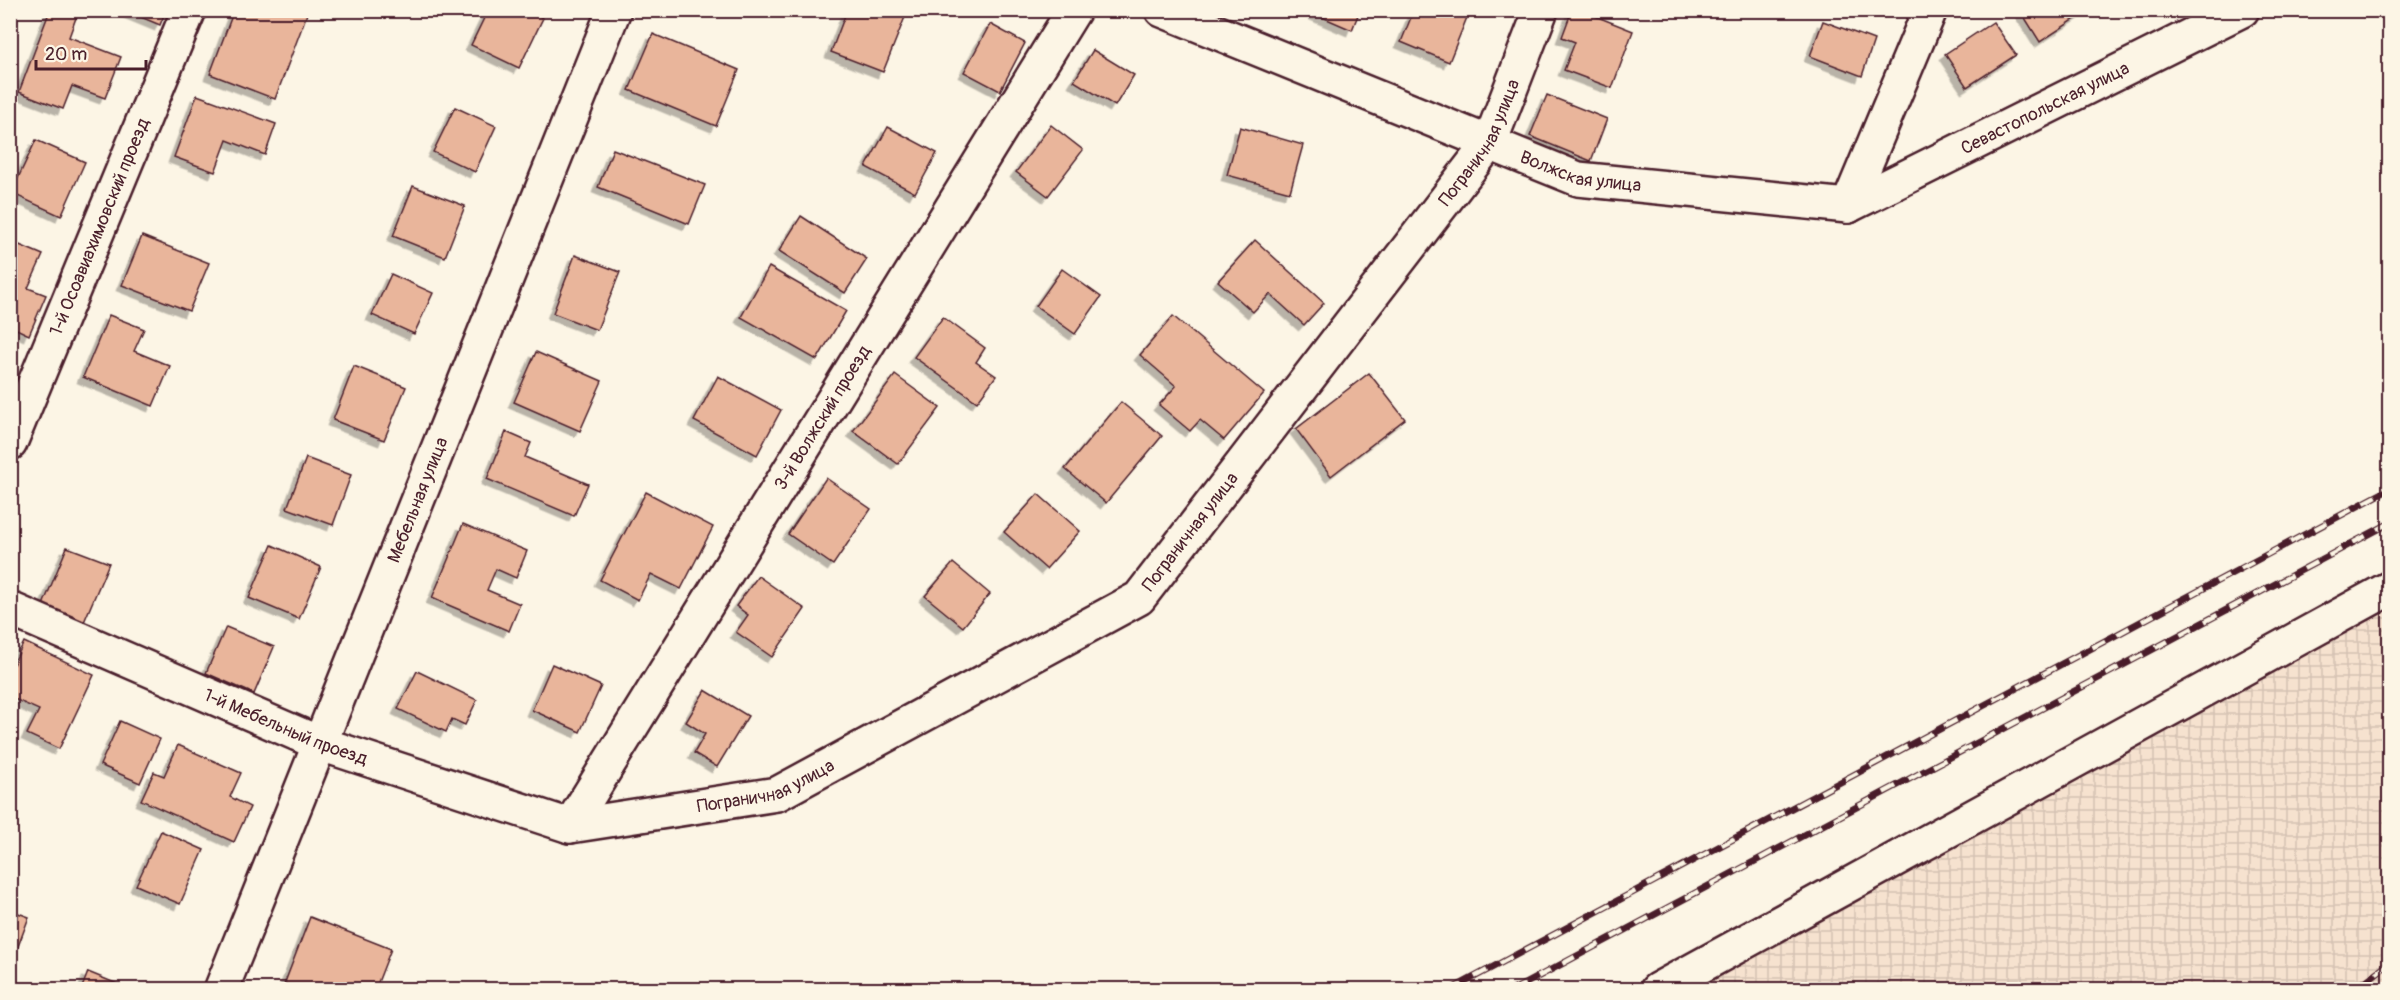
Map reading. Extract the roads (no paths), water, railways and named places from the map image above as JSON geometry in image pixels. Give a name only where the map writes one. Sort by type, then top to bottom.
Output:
[{"type":"street","name":"1-й Осоавиахимовский проезд","points":[[10,443],[189,10]]},
{"type":"street","name":"Мебельная улица","points":[[221,990],[614,10]]},
{"type":"street","name":"3-й Волжский проезд","points":[[570,826],[1074,10]]},
{"type":"street","name":"Волжская улица","points":[[1162,10],[1578,179],[1848,206]]},
{"type":"street","name":"Пограничная улица","points":[[570,826],[777,794],[1139,598],[1490,142],[1541,10]]},
{"type":"street","points":[[1848,206],[1930,10]]},
{"type":"street","name":"Севастопольская улица","points":[[1848,206],[2242,10]]},
{"type":"street","points":[[1657,990],[2390,588]]},
{"type":"street","name":"1-й Мебельный проезд","points":[[10,609],[321,744],[570,826]]},
{"type":"railway","points":[[1450,990],[2390,489]]},
{"type":"railway","points":[[1513,990],[2390,523]]},
{"type":"railway","points":[[2354,990],[2390,963]]}]
